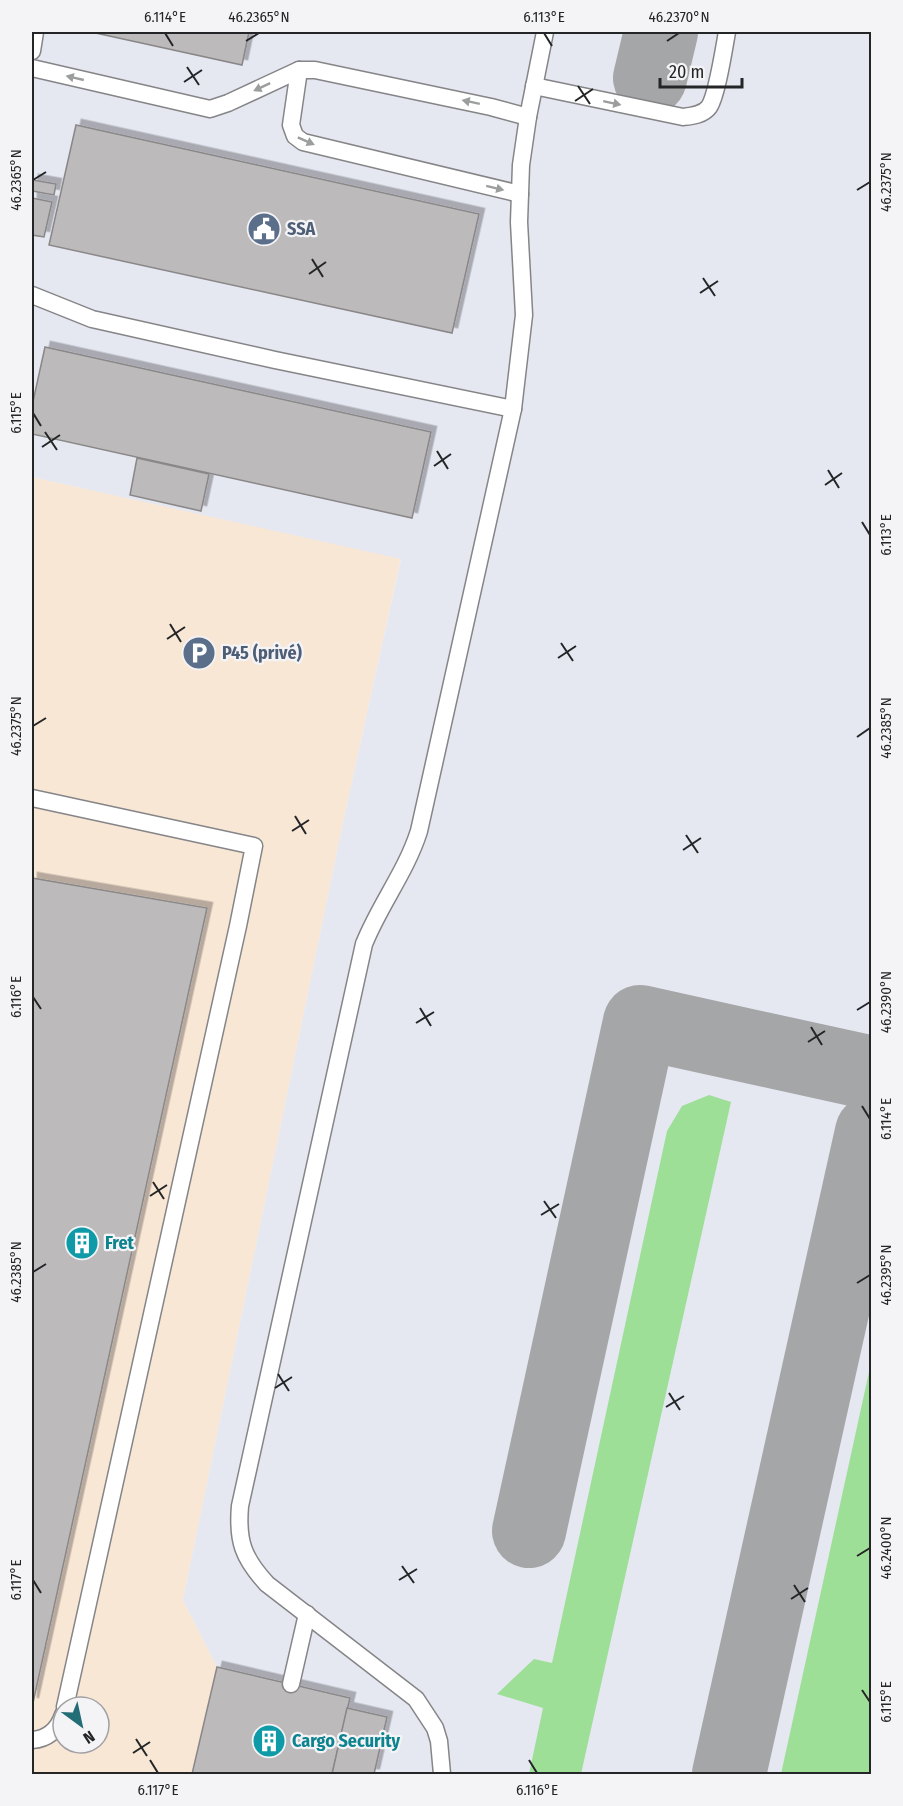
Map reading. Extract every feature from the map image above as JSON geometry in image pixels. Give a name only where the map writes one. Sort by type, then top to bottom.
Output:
[{"type":"lane","points":[[32,51],[35,32]]},
{"type":"lane","points":[[442,1774],[440,1748],[435,1728],[416,1699],[276,1591],[257,1572],[246,1555],[239,1536],[240,1506],[364,944],[373,922],[411,854],[419,831],[513,409],[524,315],[519,222],[521,165],[545,32]]},
{"type":"lane","points":[[534,87],[683,117],[693,116],[703,113],[709,106],[728,32]]},
{"type":"lane","points":[[32,68],[210,109],[228,104],[299,70],[315,70],[528,117]]},
{"type":"lane","points":[[299,70],[291,124],[295,136],[303,142],[520,194]]},
{"type":"lane","points":[[32,295],[92,319],[275,360],[513,409]]},
{"type":"lane","points":[[32,798],[254,846],[68,1695]]},
{"type":"lane","points":[[291,1684],[307,1614]]},
{"type":"lane","points":[[32,1740],[47,1736],[51,1732]]},
{"type":"shaded area","points":[[32,32],[871,32],[871,1774],[192,1774],[217,1667],[183,1600],[344,818],[401,559],[32,477]]},
{"type":"shaded area","points":[[32,477],[401,558],[344,818],[183,1600],[217,1667],[192,1774],[32,1774]]},
{"type":"green space","points":[[709,1095],[731,1102],[581,1774],[529,1774],[543,1708],[497,1694],[534,1659],[552,1663],[667,1131],[682,1106]]},
{"type":"green space","points":[[871,1363],[871,1774],[781,1774]]},
{"type":"building","points":[[91,32],[249,32],[242,65]]},
{"type":"building","name":"SSA","points":[[76,125],[479,214],[452,333],[49,245]]},
{"type":"building","points":[[33,180],[56,184],[54,195],[32,191]]},
{"type":"building","points":[[32,198],[52,202],[44,237],[32,235]]},
{"type":"building","points":[[45,347],[431,432],[412,518],[32,434],[32,406]]},
{"type":"building","points":[[137,458],[209,474],[201,511],[130,495]]},
{"type":"building","name":"Fret","points":[[32,878],[207,908],[33,1703],[32,1703]]},
{"type":"building","name":"Cargo Security","points":[[217,1667],[350,1698],[332,1774],[192,1774]]},
{"type":"building","points":[[347,1708],[387,1717],[374,1774],[332,1774]]},
{"type":"taxiway","points":[[650,78],[661,32]]},
{"type":"taxiway","points":[[529,1531],[640,1022],[872,1073]]},
{"type":"taxiway","points":[[729,1774],[872,1132]]},
{"type":"place","name":"SSA","points":[[264,229]]},
{"type":"place","name":"P45 (privé)","points":[[199,653]]},
{"type":"place","name":"Fret","points":[[82,1243]]},
{"type":"place","name":"Cargo Security","points":[[269,1741]]}]
